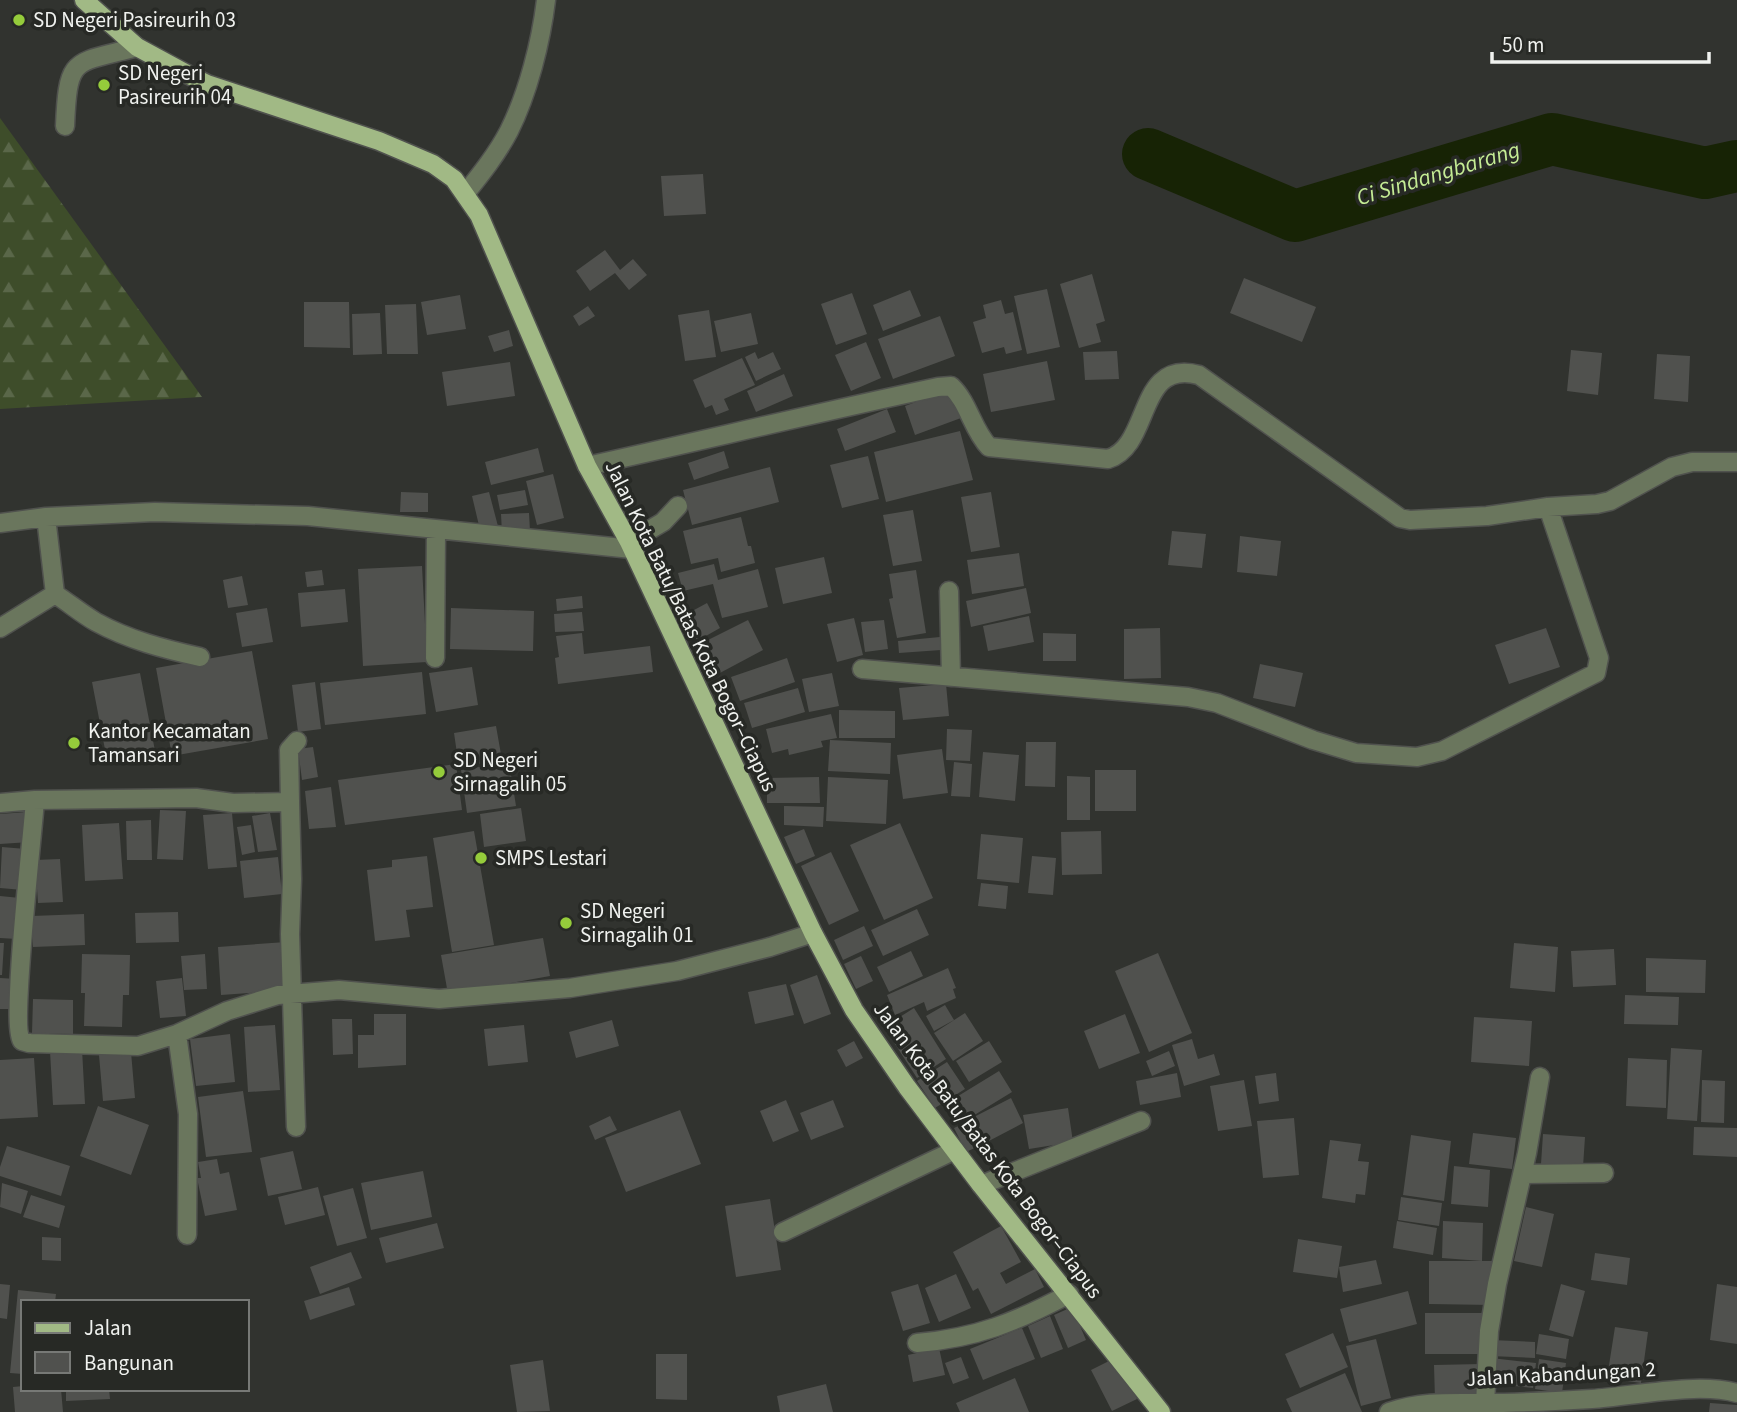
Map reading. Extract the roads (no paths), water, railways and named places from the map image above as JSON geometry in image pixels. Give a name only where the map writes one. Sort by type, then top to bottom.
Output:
[{"type":"main road","name":"Jalan Kota Batu/Batas Kota Bogor–Ciapus","points":[[84,0],[137,47],[207,84],[379,141],[433,164],[454,179],[479,215],[587,466],[631,546],[813,933],[854,1010],[907,1087],[981,1185],[1161,1412]]},
{"type":"street","points":[[465,194],[499,149],[514,120],[542,34],[546,0]]},
{"type":"street","points":[[65,126],[66,89],[70,74],[76,66],[86,60],[137,47]]},
{"type":"street","points":[[587,466],[686,445],[789,418],[951,386],[960,394],[980,437],[989,447],[1108,459],[1117,456],[1127,447],[1156,384],[1177,373],[1189,372],[1199,375],[1312,458],[1400,518],[1423,520],[1487,516],[1597,505],[1610,501],[1672,467],[1692,462],[1737,462]]},
{"type":"street","points":[[0,523],[46,517],[155,512],[295,516],[436,531],[631,546],[663,522],[678,506]]},
{"type":"street","points":[[862,669],[1188,697],[1217,704],[1356,753],[1417,757],[1427,755],[1442,751],[1596,673],[1600,658],[1548,508]]},
{"type":"street","points":[[46,517],[55,594]]},
{"type":"street","points":[[435,658],[436,531]]},
{"type":"street","points":[[949,591],[951,677]]},
{"type":"street","points":[[0,628],[55,594]]},
{"type":"street","points":[[55,594],[106,626],[153,646],[200,657]]},
{"type":"street","points":[[296,1128],[290,934],[292,879],[289,750],[298,741]]},
{"type":"street","points":[[0,803],[197,798],[233,803],[290,803]]},
{"type":"street","points":[[36,800],[19,999],[19,1039],[29,1043],[138,1046],[177,1034],[253,1002],[292,994],[339,990],[439,999],[570,988],[677,971],[813,933]]},
{"type":"street","points":[[177,1034],[188,1114],[187,1235]]},
{"type":"street","points":[[1485,1403],[1489,1331],[1497,1284],[1523,1174],[1540,1077]]},
{"type":"street","points":[[981,1185],[1141,1121]]},
{"type":"street","points":[[783,1232],[955,1150]]},
{"type":"street","points":[[1523,1174],[1604,1173]]},
{"type":"street","points":[[917,1343],[981,1334],[1035,1312],[1069,1294]]},
{"type":"street","name":"Jalan Kabandungan 2","points":[[1389,1412],[1437,1401],[1485,1403],[1592,1399],[1681,1391],[1726,1390],[1737,1393]]},
{"type":"waterway","name":"Ci Sindangbarang","points":[[1148,154],[1295,216],[1552,139],[1705,173],[1737,166]]},
{"type":"place","name":"SD Negeri Pasireurih 03","points":[[19,20]]},
{"type":"place","name":"SD Negeri Pasireurih 04","points":[[104,85]]},
{"type":"place","name":"Kantor Kecamatan Tamansari","points":[[74,743]]},
{"type":"place","name":"SD Negeri Sirnagalih 05","points":[[439,772]]},
{"type":"place","name":"SMPS Lestari","points":[[481,858]]},
{"type":"place","name":"SD Negeri Sirnagalih 01","points":[[566,923]]}]
